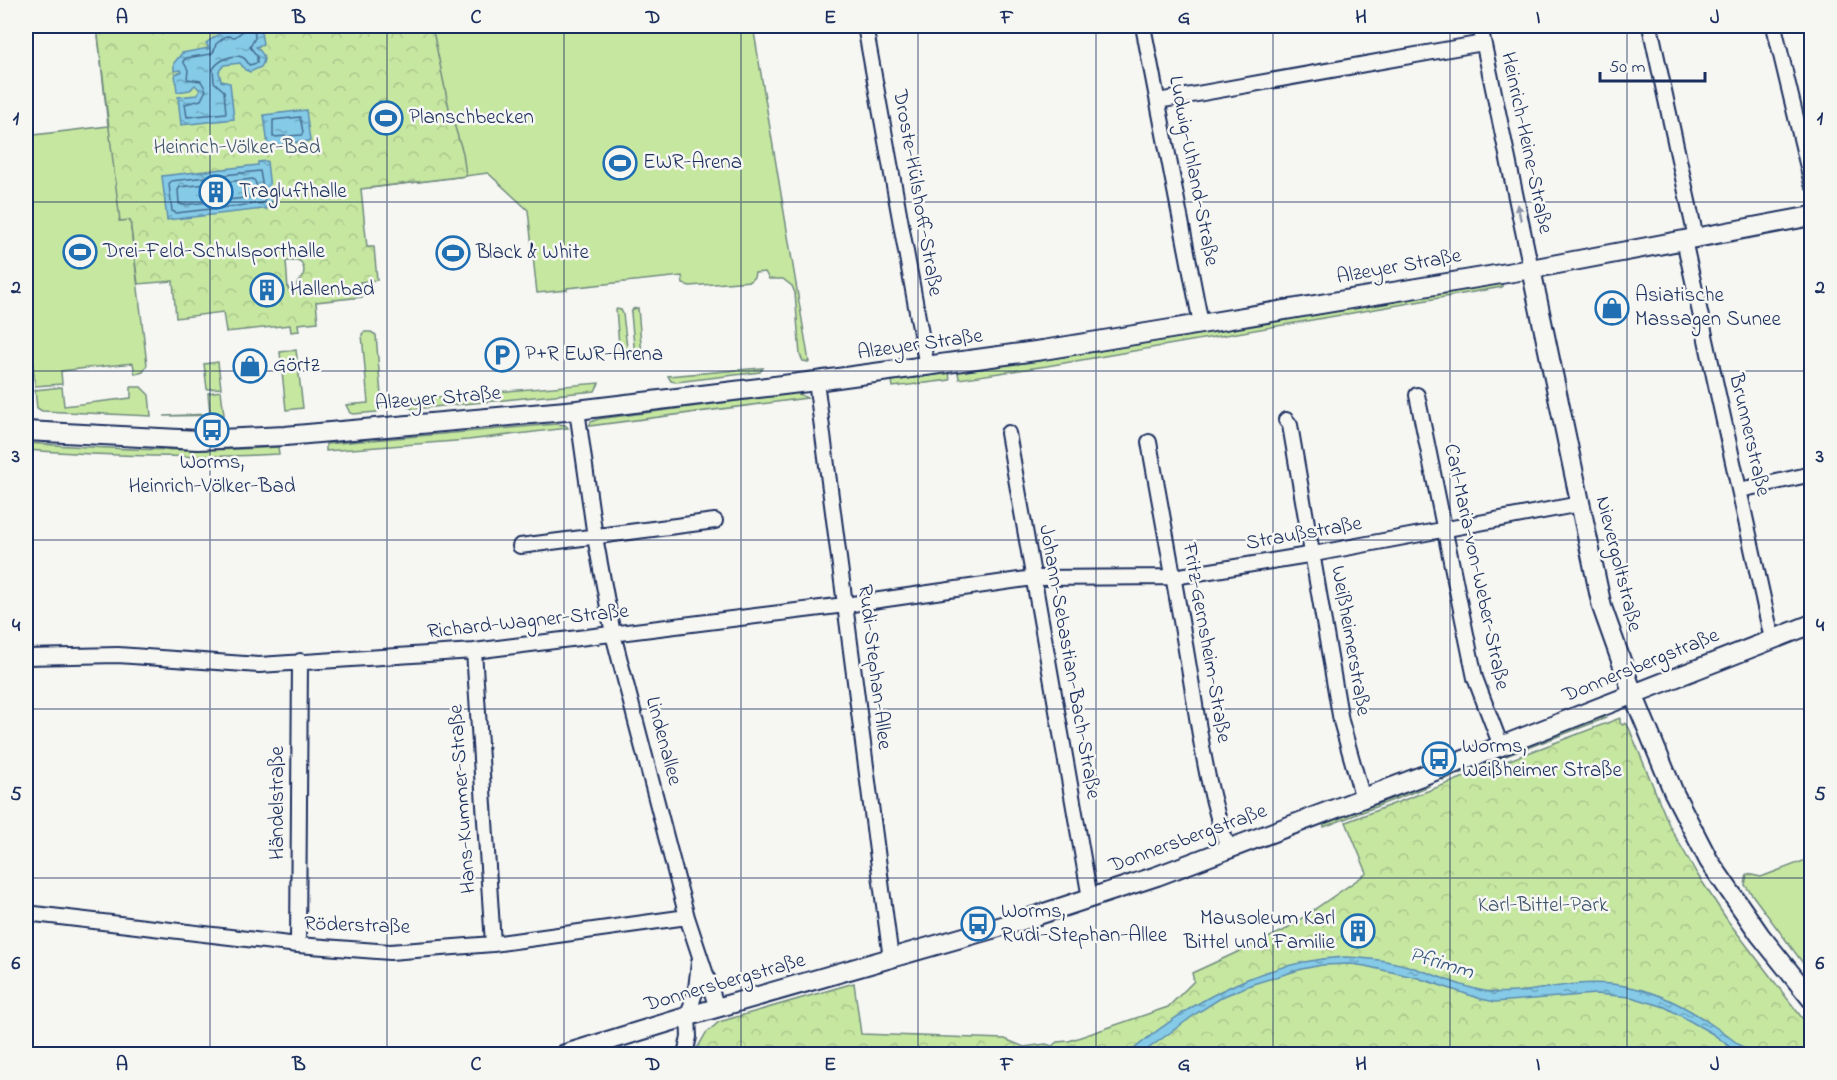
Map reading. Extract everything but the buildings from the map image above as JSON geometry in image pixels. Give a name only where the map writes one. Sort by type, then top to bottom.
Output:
[{"type":"street","name":"Droste-Hülshoff-Straße","points":[[865,26],[927,367]]},
{"type":"street","name":"Ludwig-Uhland-Straße","points":[[1143,26],[1201,324]]},
{"type":"street","name":"Heinrich-Heine-Straße","points":[[1480,26],[1531,269]]},
{"type":"street","name":"Brunnerstraße","points":[[1650,26],[1690,239],[1772,639]]},
{"type":"street","points":[[1774,26],[1812,184]]},
{"type":"street","points":[[1158,101],[1483,43]]},
{"type":"street","name":"Alzeyer Straße","points":[[26,431],[198,440],[285,436],[577,410],[927,367],[1201,324],[1531,269],[1812,216]]},
{"type":"street","name":"Nievergoltstraße","points":[[1531,269],[1602,607],[1633,694],[1670,784],[1696,837],[1733,897],[1812,1000]]},
{"type":"street","name":"Rudi-Stephan-Allee","points":[[816,381],[891,959]]},
{"type":"street","name":"Carl-Maria-von-Weber-Straße","points":[[1417,395],[1475,678],[1501,746]]},
{"type":"street","name":"Lindenallee","points":[[577,410],[595,537],[613,634],[687,917],[717,1008]]},
{"type":"street","name":"Weißheimerstraße","points":[[1286,420],[1290,425],[1314,554],[1341,721],[1363,799]]},
{"type":"street","name":"Johann-Sebastian-Bach-Straße","points":[[1008,433],[1090,898]]},
{"type":"street","name":"Fritz-Gernsheim-Straße","points":[[1149,442],[1206,769],[1214,807],[1229,850]]},
{"type":"street","points":[[1740,490],[1812,474]]},
{"type":"street","name":"Straußstraße","points":[[1033,578],[1174,577],[1314,554],[1580,504]]},
{"type":"street","points":[[520,546],[715,521]]},
{"type":"street","name":"Richard-Wagner-Straße","points":[[26,657],[118,655],[259,665],[474,651],[845,605],[1033,578]]},
{"type":"street","name":"Donnersbergstraße","points":[[565,1054],[1090,898],[1229,850],[1812,624]]},
{"type":"street","name":"Hans-Kummer-Straße","points":[[474,651],[493,944]]},
{"type":"street","name":"Händelstraße","points":[[298,945],[300,661]]},
{"type":"street","name":"Röderstraße","points":[[26,913],[298,945],[390,952],[493,944],[687,917]]},
{"type":"street","name":"Lindenallee","points":[[685,1054],[689,1037],[688,1016],[699,973],[699,953]]},
{"type":"green space","name":"Drei-Feld-Schulsporthalle","points":[[97,26],[160,26],[119,221],[130,220],[147,365],[143,372],[135,374],[133,363],[61,371],[62,384],[35,386],[26,293],[26,136],[108,126]]},
{"type":"green space","name":"Heinrich-Völker-Bad","points":[[97,26],[432,26],[449,108],[463,153],[466,176],[361,189],[367,247],[374,247],[377,280],[360,282],[362,297],[316,302],[318,322],[298,324],[299,331],[291,332],[290,325],[226,332],[223,312],[176,318],[173,281],[138,284],[130,220],[120,221]],"holes":[[[286,261],[300,261],[303,275],[297,283],[297,289],[288,289]]]},
{"type":"green space","name":"EWR-Arena","points":[[316,26],[753,26],[809,362],[803,361],[800,355],[795,293],[792,286],[783,279],[769,279],[765,272],[755,273],[750,281],[690,286],[683,284],[682,276],[537,293],[528,210],[488,173],[371,188]]},
{"type":"green space","points":[[1502,283],[1502,287],[1047,366],[959,379],[958,372],[1063,357]]},
{"type":"green space","points":[[638,308],[642,355],[635,356],[631,313],[633,309]]},
{"type":"green space","points":[[616,309],[621,310],[623,314],[628,356],[620,357]]},
{"type":"green space","points":[[364,332],[376,335],[382,407],[377,412],[353,414],[346,405],[368,403],[362,334]]},
{"type":"green space","points":[[296,350],[303,408],[286,410],[280,352]]},
{"type":"green space","points":[[218,362],[221,388],[207,389],[204,364]]},
{"type":"green space","points":[[763,368],[760,372],[676,382],[671,381],[668,376]]},
{"type":"green space","points":[[949,373],[950,380],[893,387],[892,381]]},
{"type":"green space","points":[[599,383],[595,391],[413,409],[406,406],[404,400]]},
{"type":"green space","points":[[62,387],[64,406],[131,398],[131,387],[141,387],[149,395],[151,416],[42,411],[37,408],[35,390]]},
{"type":"green space","points":[[221,391],[224,415],[164,416],[210,414],[208,393]]},
{"type":"green space","points":[[797,393],[807,398],[589,426],[591,422],[598,419]]},
{"type":"green space","points":[[565,425],[568,428],[468,440],[326,451],[326,444]]},
{"type":"green space","points":[[26,443],[215,450],[278,447],[279,454],[184,457],[89,454],[26,450]]},
{"type":"green space","points":[[1605,714],[1606,718],[1443,780],[1442,777]]},
{"type":"green space","name":"Karl-Bittel-Park","points":[[1620,718],[1620,723],[1623,725],[1625,723],[1629,728],[1670,827],[1697,874],[1728,921],[1812,1031],[1811,1054],[694,1054],[706,1033],[719,1022],[854,983],[861,1034],[1005,1039],[1024,1047],[1046,1044],[1052,1046],[1057,1042],[1069,1041],[1168,1007],[1194,981],[1192,973],[1283,931],[1367,873],[1346,822]]},
{"type":"green space","points":[[1428,783],[1429,786],[1324,827],[1323,823]]},
{"type":"green space","points":[[1811,858],[1811,974],[1745,885],[1747,874],[1761,877]]},
{"type":"water","points":[[260,26],[263,44],[256,47],[263,56],[264,61],[261,67],[250,72],[245,70],[240,63],[224,65],[219,71],[221,81],[230,83],[234,119],[181,125],[178,97],[197,95],[200,90],[195,85],[190,90],[177,92],[175,74],[182,72],[181,70],[174,71],[174,63],[182,53],[209,48],[206,43],[229,27],[233,31]]},
{"type":"water","name":"Planschbecken","points":[[380,101],[384,104],[386,112],[392,107],[400,111],[401,120],[392,125],[393,130],[388,133],[383,131],[383,127],[372,124],[371,115],[376,111],[375,105]]},
{"type":"water","points":[[306,110],[310,141],[268,146],[264,115]]},
{"type":"water","name":"Traglufthalle","points":[[267,161],[272,208],[167,220],[162,176],[258,165],[258,162]]},
{"type":"water","points":[[1345,957],[1400,964],[1463,986],[1492,992],[1503,993],[1578,984],[1628,986],[1650,992],[1692,1012],[1712,1024],[1751,1054],[1739,1054],[1713,1034],[1665,1007],[1631,997],[1595,994],[1495,1002],[1418,978],[1351,964],[1322,965],[1302,969],[1253,984],[1224,996],[1141,1054],[1128,1054],[1176,1017],[1229,987],[1285,967],[1315,960]]},
{"type":"place","name":"Planschbecken","points":[[386,118]]},
{"type":"place","name":"EWR-Arena","points":[[620,163]]},
{"type":"place","name":"Traglufthalle","points":[[216,192]]},
{"type":"place","name":"Drei-Feld-Schulsporthalle","points":[[80,252]]},
{"type":"place","name":"Black & White","points":[[453,253]]},
{"type":"place","name":"Hallenbad","points":[[267,290]]},
{"type":"place","name":"Asiatische Massagen Sunee","points":[[1612,308]]},
{"type":"place","name":"P+R EWR-Arena","points":[[502,355]]},
{"type":"place","name":"Görtz","points":[[250,366]]},
{"type":"place","name":"Worms, Heinrich-Völker-Bad","points":[[212,430]]},
{"type":"place","name":"Worms, Weißheimer Straße","points":[[1439,759]]},
{"type":"place","name":"Worms, Rudi-Stephan-Allee","points":[[978,924]]},
{"type":"place","name":"Mausoleum Karl Bittel und Familie","points":[[1358,931]]},
{"type":"water label","name":"Pfrimm","points":[[1441,964]]}]
